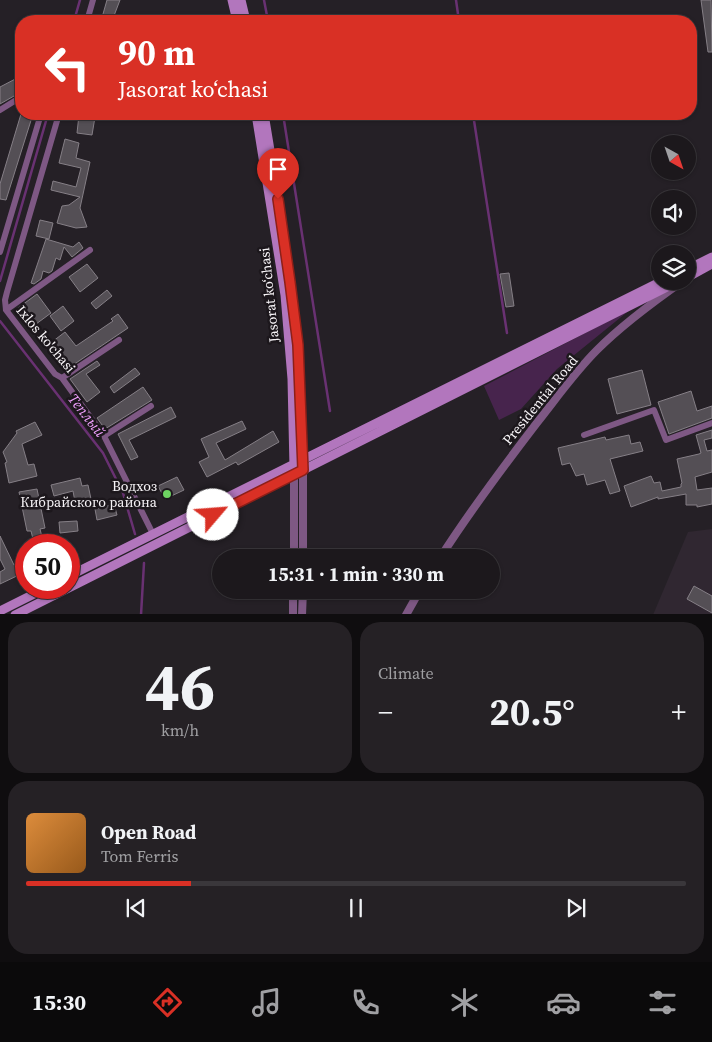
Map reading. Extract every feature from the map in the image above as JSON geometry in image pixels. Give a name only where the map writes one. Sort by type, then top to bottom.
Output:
[{"type":"main road","points":[[232,0],[236,15]]},
{"type":"main road","points":[[241,0],[245,15]]},
{"type":"main road","name":"Jasorat koʻchasi","points":[[257,120],[285,295],[299,472]]},
{"type":"main road","name":"Jasorat koʻchasi","points":[[265,120],[284,235],[296,327],[298,461]]},
{"type":"main road","points":[[696,265],[712,256]]},
{"type":"main road","points":[[696,272],[712,264]]},
{"type":"main road","points":[[80,570],[651,286]]},
{"type":"main road","points":[[15,614],[662,290]]},
{"type":"main road","points":[[0,611],[24,599]]},
{"type":"street","points":[[88,15],[93,0]]},
{"type":"street","points":[[0,110],[15,101]]},
{"type":"street","points":[[0,252],[39,120]]},
{"type":"street","name":"Ixlos ko'chasi","points":[[57,120],[2,300],[6,310],[54,374],[62,378],[104,436],[153,534]]},
{"type":"street","points":[[6,310],[90,250]]},
{"type":"street","name":"Presidential Road","points":[[446,549],[499,472],[581,368],[628,322],[670,290]]},
{"type":"street","points":[[62,378],[119,340]]},
{"type":"street","points":[[104,436],[151,406]]},
{"type":"street","points":[[584,435],[654,410],[666,440],[712,423]]},
{"type":"street","points":[[295,549],[299,472]]},
{"type":"street","points":[[299,472],[303,549]]},
{"type":"street","points":[[293,599],[293,614]]},
{"type":"street","points":[[302,614],[303,599]]},
{"type":"street","points":[[406,614],[415,599]]},
{"type":"shaded area","points":[[631,309],[557,369],[521,409],[499,420],[484,386]]},
{"type":"shaded area","points":[[712,529],[712,614],[653,614],[688,532]]},
{"type":"building","points":[[107,0],[120,0],[114,15],[103,15]]},
{"type":"building","points":[[701,0],[711,0],[712,52],[708,52]]},
{"type":"building","points":[[15,79],[15,95],[0,104],[0,87]]},
{"type":"building","points":[[19,120],[31,120],[6,200],[0,199],[0,184]]},
{"type":"building","points":[[78,120],[94,120],[92,135],[77,133]]},
{"type":"building","points":[[65,139],[79,143],[76,158],[90,162],[80,208],[87,227],[76,228],[57,223],[62,206],[69,205],[80,197],[51,190],[53,181],[76,187],[81,168],[59,163]]},
{"type":"building","points":[[40,220],[53,223],[49,239],[36,236]]},
{"type":"building","points":[[46,239],[73,247],[79,242],[83,248],[72,257],[64,247],[60,260],[56,258],[52,271],[49,273],[43,271],[41,279],[34,284],[31,283]]},
{"type":"building","points":[[87,264],[98,278],[80,292],[69,277]]},
{"type":"building","points":[[509,273],[514,306],[506,307],[500,274]]},
{"type":"building","points":[[107,290],[112,296],[96,309],[91,303]]},
{"type":"building","points":[[37,294],[51,313],[32,327],[18,308]]},
{"type":"building","points":[[63,306],[74,321],[61,331],[50,316]]},
{"type":"building","points":[[118,314],[128,328],[70,367],[52,342],[65,332],[76,346],[113,321],[111,319]]},
{"type":"building","points":[[97,361],[100,365],[86,374],[100,392],[87,402],[70,379]]},
{"type":"building","points":[[135,368],[140,374],[114,393],[110,387]]},
{"type":"building","points":[[642,370],[651,405],[617,414],[608,379]]},
{"type":"building","points":[[143,387],[152,400],[105,429],[97,418]]},
{"type":"building","points":[[691,391],[697,411],[712,406],[712,418],[669,434],[658,402]]},
{"type":"building","points":[[171,407],[176,417],[129,440],[138,457],[131,460],[118,434]]},
{"type":"building","points":[[242,421],[246,429],[216,443],[225,460],[273,431],[279,442],[238,465],[236,462],[207,477],[199,462],[209,457],[201,439]]},
{"type":"building","points":[[35,422],[42,435],[22,444],[28,465],[34,464],[37,476],[9,483],[5,463],[7,462],[3,452],[17,433],[16,431]]},
{"type":"building","points":[[712,430],[712,438],[704,440],[707,451],[712,450],[712,472],[695,477],[697,490],[712,488],[712,504],[697,507],[697,505],[686,505],[686,494],[658,499],[658,497],[631,507],[624,486],[651,476],[654,483],[660,482],[662,491],[681,487],[682,483],[677,459],[701,453],[696,435]]},
{"type":"building","points":[[629,435],[631,444],[640,442],[643,451],[610,459],[620,491],[610,494],[605,480],[587,485],[584,474],[576,476],[570,463],[562,465],[558,448],[605,437],[606,440]]},
{"type":"building","points":[[177,477],[184,490],[165,499],[158,486]]},
{"type":"building","points":[[80,478],[82,486],[88,485],[91,499],[75,502],[73,491],[54,496],[51,485]]},
{"type":"building","points":[[37,489],[45,528],[40,529],[41,534],[32,534],[31,531],[27,531],[19,492]]},
{"type":"building","points":[[114,504],[117,515],[97,520],[95,509]]},
{"type":"building","points":[[77,521],[78,531],[60,533],[59,522]]},
{"type":"building","points":[[0,536],[15,564],[15,577],[0,584],[0,572],[5,569],[0,559]]},
{"type":"building","points":[[694,586],[712,596],[712,613],[687,599]]},
{"type":"waterway","name":"Теплый","points":[[76,15],[80,0]]},
{"type":"waterway","points":[[264,0],[267,15]]},
{"type":"waterway","points":[[456,0],[458,15]]},
{"type":"waterway","name":"Теплый","points":[[0,281],[46,120]]},
{"type":"waterway","points":[[284,120],[330,411]]},
{"type":"waterway","points":[[474,120],[507,333]]},
{"type":"waterway","name":"Теплый","points":[[0,321],[103,453],[123,493],[135,534]]},
{"type":"waterway","name":"Теплый","points":[[141,614],[144,563]]},
{"type":"place","name":"Водхоз Кибрайского района","points":[[167,494]]},
{"type":"route","points":[[213,515],[303,470],[298,345],[278,199]]}]
